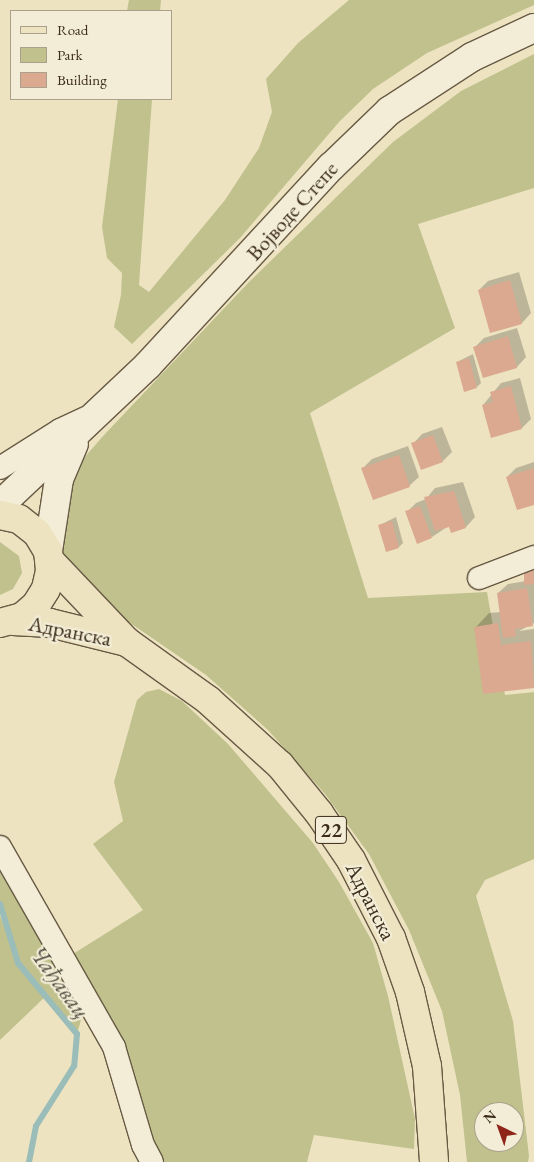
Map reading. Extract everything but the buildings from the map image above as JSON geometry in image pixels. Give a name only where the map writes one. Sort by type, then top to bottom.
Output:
[{"type":"main road","name":"22","points":[[0,514],[29,525],[49,556],[49,580],[42,598],[30,612],[4,623]]},
{"type":"main road","name":"Адранска","points":[[49,556],[127,642],[208,700],[280,765],[319,813],[351,860],[390,938],[410,992],[426,1066],[434,1162]]},
{"type":"main road","name":"Адранска","points":[[4,623],[50,623],[127,642]]},
{"type":"street","name":"Војводе Степе","points":[[0,505],[79,433],[210,300],[331,167],[389,111],[472,57],[534,28]]},
{"type":"street","points":[[0,468],[60,430],[100,411]]},
{"type":"street","name":"Војводе Степе","points":[[49,556],[59,479],[79,433]]},
{"type":"street","points":[[479,578],[534,557]]},
{"type":"street","points":[[0,847],[114,1047],[143,1145],[152,1162]]},
{"type":"green space","points":[[129,0],[161,0],[160,10],[127,10]]},
{"type":"green space","points":[[349,0],[534,0],[534,5],[427,53],[373,89],[339,122],[240,238],[132,344],[114,327],[121,295],[122,273],[107,258],[102,227],[118,100],[152,100],[139,285],[149,292],[225,200],[259,148],[272,112],[266,79],[298,43]]},
{"type":"green space","points":[[534,54],[534,188],[418,224],[455,328],[310,413],[368,598],[487,592],[505,695],[534,692],[534,859],[485,880],[476,896],[513,1021],[523,1102],[474,1102],[474,1152],[524,1152],[524,1114],[528,1162],[467,1162],[460,1095],[442,1011],[409,930],[369,854],[325,794],[268,730],[206,675],[101,603],[57,556],[69,475],[104,435],[249,282],[393,142],[461,91]]},
{"type":"green space","points":[[0,542],[19,556],[22,573],[13,589],[0,595]]},
{"type":"green space","points":[[159,689],[182,701],[228,744],[313,843],[339,882],[373,943],[388,996],[415,1119],[414,1149],[314,1135],[307,1162],[152,1162],[87,999],[77,1034],[47,995],[0,1040],[0,916],[15,953],[0,904],[0,847],[65,959],[143,910],[93,844],[123,821],[114,782],[137,700],[146,692]]},
{"type":"waterway","name":"Чађавац","points":[[0,904],[18,963],[77,1034],[74,1066],[36,1126],[29,1162]]}]
